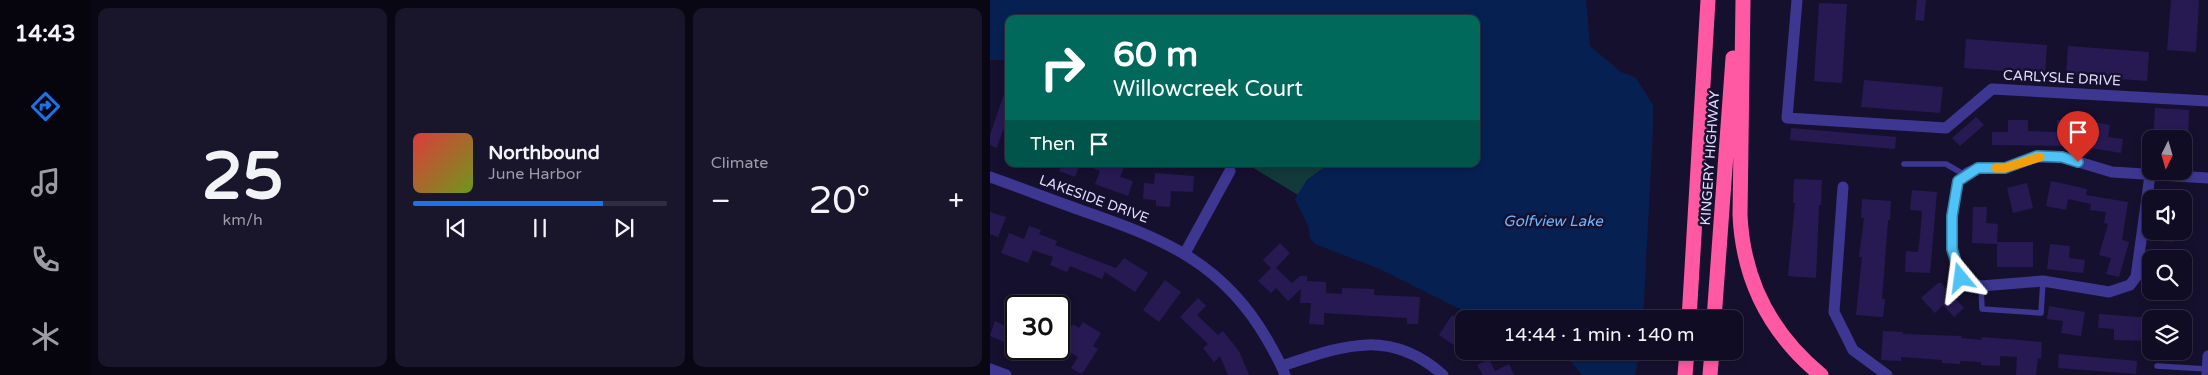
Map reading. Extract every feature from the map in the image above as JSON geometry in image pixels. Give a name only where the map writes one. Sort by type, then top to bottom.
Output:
[{"type":"highway","name":"KINGERY HIGHWAY","points":[[1690,310],[1708,0]]},
{"type":"highway","name":"KINGERY HIGHWAY","points":[[1715,310],[1738,0]]},
{"type":"highway","points":[[1743,0],[1741,241],[1750,274],[1765,310],[1785,338],[1810,366],[1822,375]]},
{"type":"highway","points":[[1685,375],[1686,360]]},
{"type":"highway","points":[[1710,375],[1711,360]]},
{"type":"street","name":"CARLYSLE DRIVE","points":[[1797,0],[1787,118],[1946,128],[1992,89],[2208,101]]},
{"type":"street","points":[[2142,174],[2112,172],[2062,157],[2037,156],[2005,168],[1978,168],[1965,175],[1958,181],[1952,216],[1952,249],[1961,278],[1981,286],[2043,281],[2109,292],[2130,285],[2136,277],[2149,180]]},
{"type":"street","points":[[1185,253],[1230,171]]},
{"type":"street","name":"LAKESIDE DRIVE","points":[[990,177],[1135,229],[1185,253],[1216,276],[1245,304],[1259,324],[1284,370]]},
{"type":"street","points":[[2192,177],[2208,178]]},
{"type":"street","points":[[1843,187],[1834,312],[1853,350],[1887,375]]},
{"type":"street","points":[[1284,370],[1346,346],[1379,345],[1413,354],[1443,375]]},
{"type":"street","points":[[2207,372],[2208,356]]},
{"type":"street","points":[[990,368],[1006,375]]},
{"type":"lane","points":[[1904,164],[1946,164],[1965,175]]},
{"type":"lane","points":[[1981,286],[1982,309],[2041,313],[2043,281]]},
{"type":"lane","points":[[2157,366],[2207,372]]},
{"type":"green space","points":[[1252,167],[1325,167],[1307,180],[1298,195]]},
{"type":"water","name":"Golfview Lake","points":[[990,0],[1586,0],[1590,46],[1621,72],[1636,78],[1653,105],[1643,310],[1462,310],[1380,269],[1315,244],[1310,238],[1308,225],[1295,199],[1307,180],[1325,167],[1480,167],[1480,15],[1005,15],[1005,60],[990,60]]},
{"type":"water","points":[[1570,360],[1638,360],[1635,375],[1582,375]]},
{"type":"building","points":[[1917,0],[1926,0],[1924,21],[1915,20]]},
{"type":"building","points":[[2171,0],[2199,0],[2196,52],[2167,50]]},
{"type":"building","points":[[1819,3],[1847,4],[1842,83],[1814,81]]},
{"type":"building","points":[[1966,39],[2047,45],[2045,74],[1964,68]]},
{"type":"building","points":[[2068,46],[2149,52],[2147,81],[2066,75]]},
{"type":"building","points":[[1864,80],[1943,87],[1940,113],[1861,107]]},
{"type":"building","points":[[1005,91],[1005,131],[1003,130],[997,148],[990,145],[990,135]]},
{"type":"building","points":[[2155,108],[2189,110],[2188,130],[2154,130]]},
{"type":"building","points":[[1976,117],[1984,125],[1960,146],[1952,138]]},
{"type":"building","points":[[2008,120],[2028,120],[2028,131],[2057,132],[2057,120],[2082,120],[2110,125],[2108,137],[2123,139],[2121,153],[2079,146],[1992,145],[1992,132],[2008,132]]},
{"type":"building","points":[[1791,128],[1896,137],[1895,149],[1790,140]]},
{"type":"building","points":[[1061,167],[1079,167],[1075,177],[1059,171]]},
{"type":"building","points":[[1090,167],[1124,167],[1120,177],[1133,181],[1128,196],[1095,184],[1100,171]]},
{"type":"building","points":[[1155,173],[1194,176],[1193,192],[1171,191],[1170,207],[1156,206],[1156,200],[1143,199],[1144,183],[1154,184]]},
{"type":"building","points":[[1794,179],[1822,180],[1816,278],[1788,276],[1795,203],[1793,203]]},
{"type":"building","points":[[2051,181],[2087,189],[2086,195],[2128,202],[2122,240],[2129,242],[2119,277],[2106,274],[2111,258],[2099,255],[2108,224],[2104,223],[2106,212],[2090,210],[2091,204],[2068,199],[2066,210],[2046,206]]},
{"type":"building","points":[[2027,183],[2033,208],[2013,213],[2007,188]]},
{"type":"building","points":[[1912,190],[1937,192],[1930,273],[1905,272],[1906,251],[1918,252],[1920,236],[1922,211],[1910,210]]},
{"type":"building","points":[[1862,199],[1891,201],[1882,299],[1885,299],[1883,317],[1856,315],[1862,257],[1859,257],[1864,218],[1861,218]]},
{"type":"building","points":[[1973,207],[1987,207],[1986,223],[1998,224],[1997,242],[2033,242],[2033,267],[1997,267],[1997,244],[1972,243]]},
{"type":"building","points":[[990,212],[1006,217],[998,237],[990,234]]},
{"type":"building","points":[[1029,226],[1041,230],[1039,234],[1057,241],[1055,245],[1116,268],[1124,258],[1148,273],[1135,292],[1105,272],[1102,279],[1070,266],[1067,272],[1050,265],[1053,257],[1033,250],[1028,263],[1001,253],[1009,233],[1024,239]]},
{"type":"building","points":[[2160,240],[2173,240],[2173,242]]},
{"type":"building","points":[[1280,243],[1290,253],[1276,268],[1292,283],[1300,276],[1307,276],[1307,281],[1326,282],[1326,293],[1342,294],[1342,288],[1374,289],[1374,295],[1420,297],[1418,324],[1407,324],[1407,318],[1324,313],[1324,325],[1309,324],[1311,303],[1300,303],[1301,289],[1288,301],[1276,288],[1271,293],[1258,281],[1271,268],[1263,260]]},
{"type":"building","points":[[2050,244],[2070,246],[2069,258],[2085,260],[2083,273],[2047,269]]},
{"type":"building","points":[[1165,280],[1181,292],[1159,322],[1143,310]]},
{"type":"building","points":[[1938,283],[1941,283],[1964,308],[1954,317],[1943,305],[1935,313],[1921,298]]},
{"type":"building","points":[[1198,298],[1206,306],[1197,315],[1218,335],[1223,331],[1239,351],[1249,375],[1228,375],[1220,356],[1214,362],[1203,348],[1208,344],[1180,317]]},
{"type":"building","points":[[2049,306],[2085,312],[2081,336],[2061,333],[2063,321],[2047,319]]},
{"type":"building","points":[[2099,314],[2142,317],[2142,341],[2114,340],[2114,329],[2098,328]]},
{"type":"building","points":[[1452,315],[1455,317],[1455,346],[1439,335]]},
{"type":"building","points":[[995,321],[1005,326],[1005,342],[990,336]]},
{"type":"building","points":[[1083,322],[1101,333],[1093,346],[1098,349],[1082,374],[1071,368],[1078,357],[1070,352],[1070,329],[1073,324],[1079,328]]},
{"type":"building","points":[[1883,331],[1903,332],[1903,334],[1962,336],[1961,338],[1981,340],[1982,337],[2042,342],[2041,359],[2038,358],[2036,375],[2016,375],[2017,357],[2000,356],[2000,366],[1981,365],[1981,362],[1960,361],[1960,364],[1942,363],[1942,360],[1901,357],[1901,361],[1881,360]]},
{"type":"building","points":[[2059,354],[2137,361],[2136,374],[2058,368]]},
{"type":"building","points":[[1490,360],[1495,371],[1509,364],[1514,375],[1483,375],[1477,365]]},
{"type":"slow traffic","points":[[1996,168],[2005,168],[2037,156],[2040,157]]},
{"type":"route","points":[[1961,278],[1952,249],[1952,216],[1958,181],[1978,168],[2005,168],[2037,156],[2062,157],[2078,162]]}]
